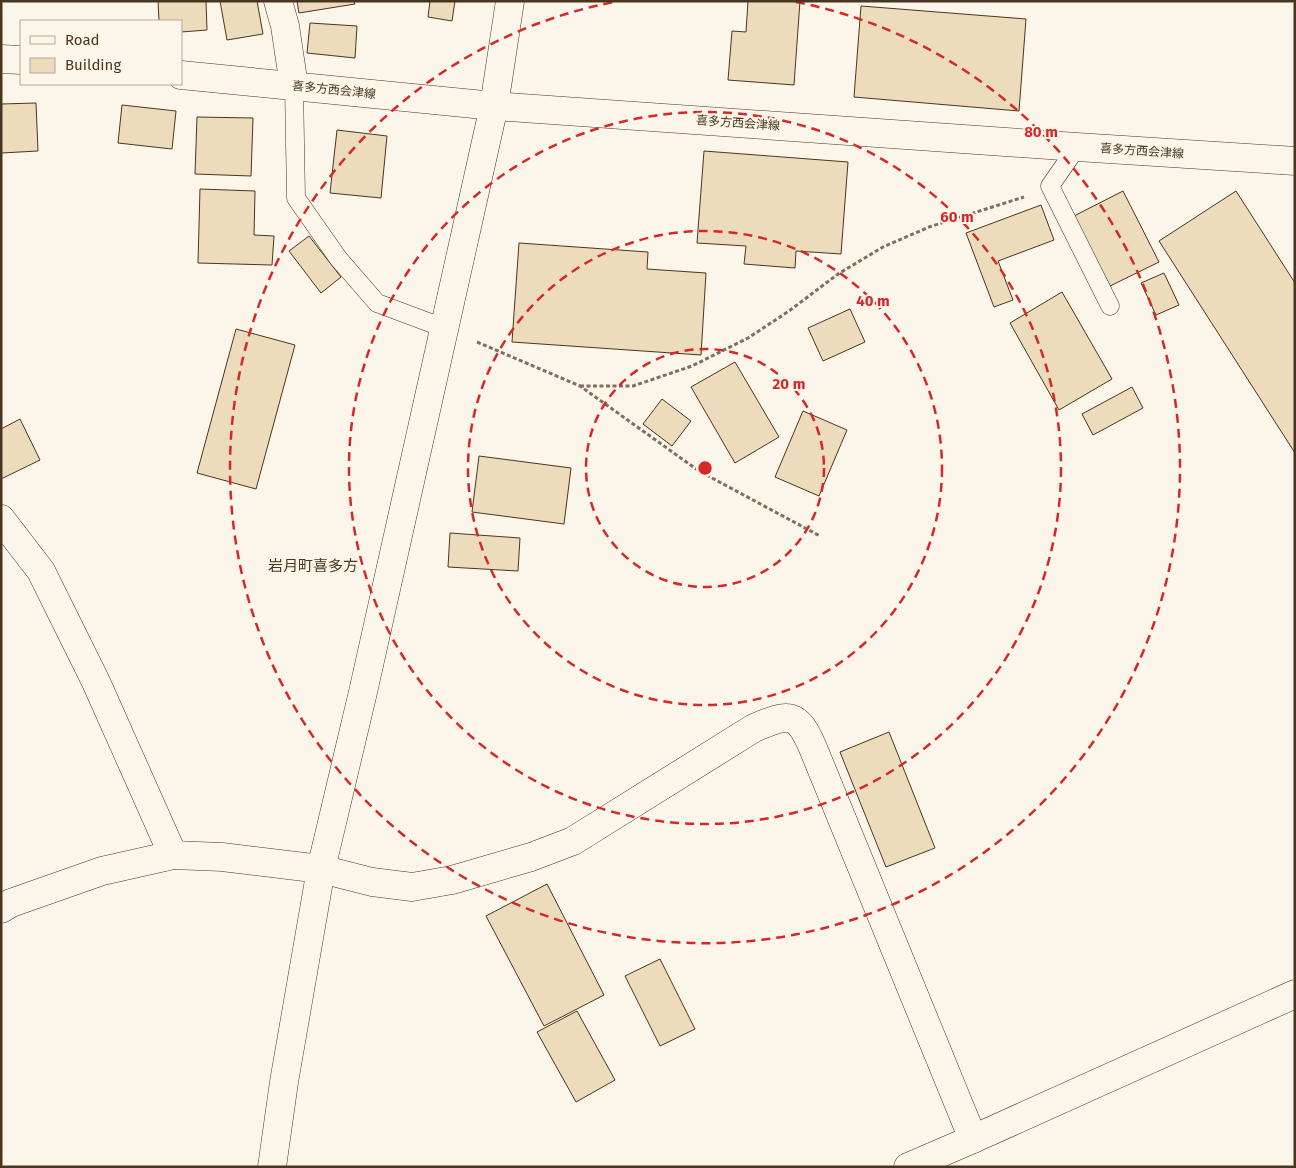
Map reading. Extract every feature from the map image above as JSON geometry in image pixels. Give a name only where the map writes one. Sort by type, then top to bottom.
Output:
[{"type":"street","points":[[278,1],[285,26],[294,86]]},
{"type":"street","points":[[272,1167],[284,1082],[321,869],[363,692],[494,106],[510,1]]},
{"type":"street","points":[[1,59],[20,60]]},
{"type":"street","name":"喜多方西会津線","points":[[182,75],[494,106],[1295,161]]},
{"type":"street","points":[[1,519],[41,571],[96,682],[173,855]]},
{"type":"street","points":[[1,909],[11,903],[102,871],[173,855],[222,858],[321,869],[372,882],[412,887],[452,880],[531,857],[573,841],[754,728],[780,717],[796,720],[805,730],[813,748],[973,1139]]},
{"type":"street","points":[[908,1167],[1295,994]]},
{"type":"lane","points":[[294,86],[296,198],[338,258],[377,303],[444,328]]},
{"type":"lane","points":[[1077,147],[1050,186],[1110,306]]},
{"type":"path","points":[[580,386],[633,386],[692,366],[748,338],[789,311],[838,274],[883,248],[929,227],[1019,199],[1050,186]]},
{"type":"path","points":[[444,328],[580,386],[699,471],[820,536]]},
{"type":"building","points":[[158,1],[206,1],[207,30],[182,32],[182,20],[159,20]]},
{"type":"building","points":[[220,1],[257,1],[263,34],[227,40]]},
{"type":"building","points":[[297,1],[354,1],[355,4],[299,13]]},
{"type":"building","points":[[430,1],[455,1],[452,21],[428,17]]},
{"type":"building","points":[[748,1],[800,1],[794,85],[728,80],[732,31],[746,32]]},
{"type":"building","points":[[861,6],[1026,19],[1019,111],[854,97]]},
{"type":"building","points":[[310,23],[357,26],[355,58],[307,53]]},
{"type":"building","points":[[36,103],[38,151],[1,153],[1,104]]},
{"type":"building","points":[[122,105],[176,111],[172,149],[118,143]]},
{"type":"building","points":[[197,117],[253,118],[251,176],[195,174]]},
{"type":"building","points":[[337,130],[387,136],[381,198],[330,193]]},
{"type":"building","points":[[704,151],[848,162],[841,254],[796,251],[795,268],[744,264],[746,246],[697,243]]},
{"type":"building","points":[[200,189],[255,191],[254,235],[274,236],[272,265],[198,263]]},
{"type":"building","points":[[1123,191],[1159,262],[1110,286],[1074,216]]},
{"type":"building","points":[[1236,191],[1295,283],[1295,453],[1159,241]]},
{"type":"building","points":[[1041,205],[1054,240],[998,261],[1013,300],[994,307],[966,233]]},
{"type":"building","points":[[309,236],[341,277],[321,293],[289,251]]},
{"type":"building","points":[[519,243],[648,252],[647,269],[706,273],[701,355],[512,342]]},
{"type":"building","points":[[1164,273],[1179,305],[1156,315],[1141,283]]},
{"type":"building","points":[[1062,292],[1112,379],[1059,410],[1010,323]]},
{"type":"building","points":[[850,309],[865,342],[823,361],[808,328]]},
{"type":"building","points":[[236,329],[295,345],[256,489],[197,473]]},
{"type":"building","points":[[735,362],[779,437],[735,463],[691,387]]},
{"type":"building","points":[[1132,387],[1143,408],[1093,435],[1082,414]]},
{"type":"building","points":[[662,399],[691,421],[672,446],[643,424]]},
{"type":"building","points":[[803,411],[847,430],[819,496],[775,477]]},
{"type":"building","points":[[20,419],[40,460],[1,479],[1,429]]},
{"type":"building","points":[[479,456],[571,468],[564,524],[472,512]]},
{"type":"building","points":[[450,533],[520,538],[518,571],[448,567]]},
{"type":"building","points":[[889,732],[935,848],[886,867],[840,752]]},
{"type":"building","points":[[547,884],[604,995],[544,1026],[486,916]]},
{"type":"building","points":[[660,959],[695,1029],[660,1046],[625,976]]},
{"type":"building","points":[[577,1011],[615,1080],[576,1102],[537,1032]]},
{"type":"district","name":"岩月町喜多方","points":[[313,566]]}]
